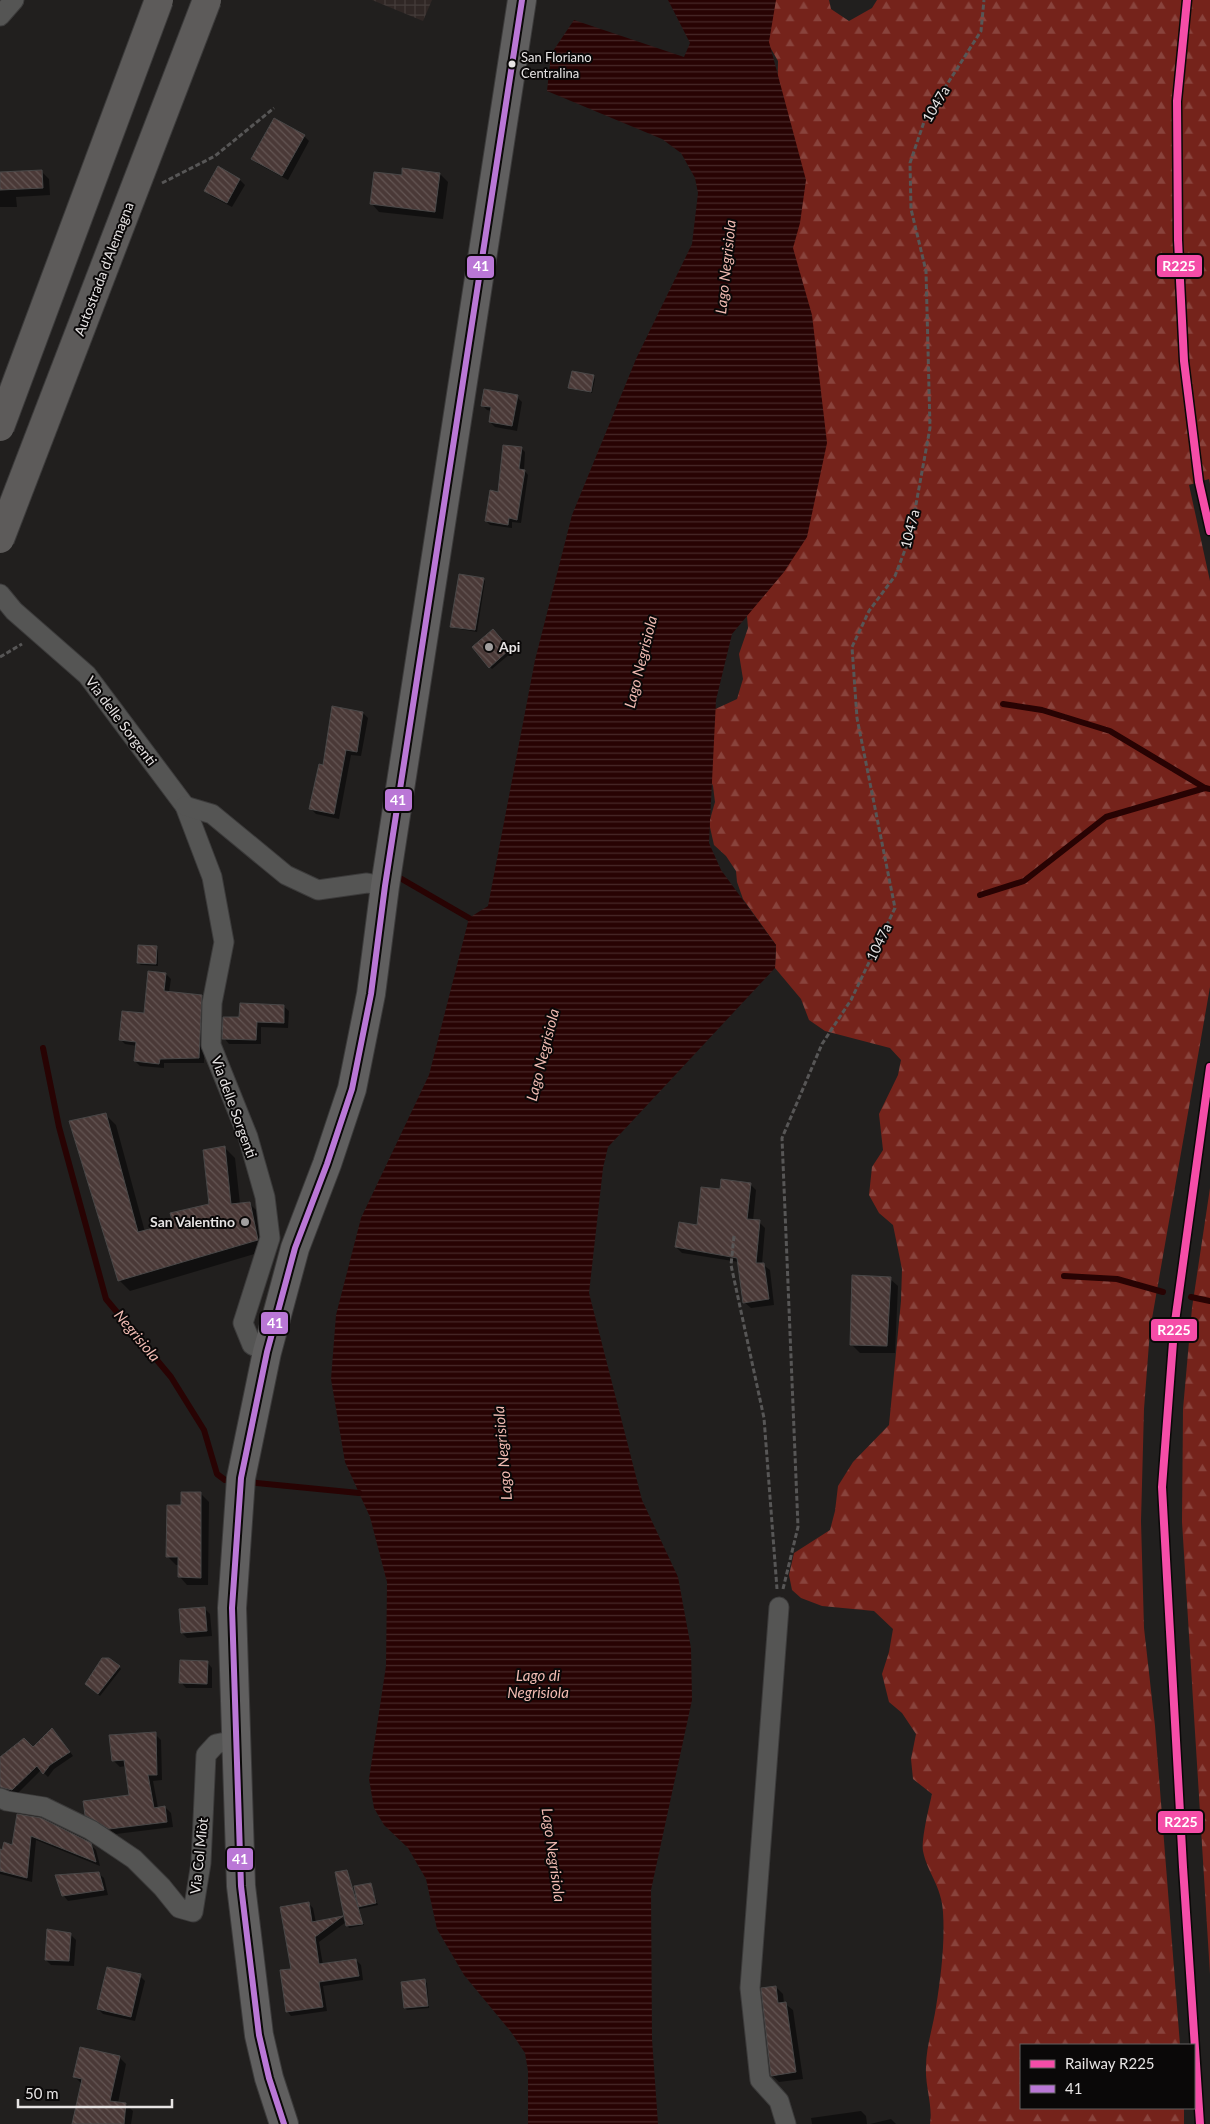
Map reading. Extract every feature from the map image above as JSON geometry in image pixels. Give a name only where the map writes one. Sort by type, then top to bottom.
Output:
[{"type":"highway","points":[[0,427],[158,0]]},
{"type":"highway","name":"Autostrada d'Alemagna","points":[[0,538],[207,0]]},
{"type":"main road","points":[[284,2124],[269,2078],[259,2035],[242,1886],[232,1608],[241,1482],[267,1352],[295,1248],[327,1164],[352,1089],[371,994],[384,886],[522,0]]},
{"type":"street","points":[[0,16],[14,0]]},
{"type":"street","name":"Via delle Sorgenti","points":[[0,594],[14,611],[87,675],[184,806],[212,877],[224,942],[212,1002],[211,1045],[248,1137],[266,1206],[270,1238],[243,1323],[252,1345],[267,1352]]},
{"type":"street","points":[[184,806],[212,814],[286,874],[318,890],[367,883],[384,886]]},
{"type":"street","points":[[779,1607],[750,1988],[760,2080],[779,2101],[786,2124]]},
{"type":"street","name":"Via Col Miòt","points":[[0,1798],[7,1801],[44,1807],[91,1830],[134,1859],[162,1887],[179,1908],[193,1912],[201,1863],[206,1754],[216,1744],[236,1740]]},
{"type":"path","name":"1047a","points":[[779,1607],[798,1527],[782,1138],[822,1044],[851,1000],[895,908],[857,718],[852,647],[869,611],[895,576],[910,537],[930,428],[926,272],[911,209],[910,163],[925,119],[981,31],[984,0]]},
{"type":"path","points":[[0,656],[40,634]]},
{"type":"path","points":[[734,1236],[731,1265],[764,1418],[779,1607]]},
{"type":"shaded area","points":[[372,0],[432,0],[423,21]]},
{"type":"green space","points":[[774,0],[829,0],[831,9],[849,21],[872,8],[877,0],[1210,0],[1210,484],[1209,479],[1189,485],[1210,581],[1210,987],[1150,1330],[1144,1409],[1141,1521],[1144,1628],[1155,1726],[1180,2044],[1020,2044],[1020,2109],[1184,2109],[1184,2124],[930,2124],[931,2110],[926,2059],[941,1971],[943,1912],[940,1895],[923,1851],[924,1832],[932,1794],[913,1779],[911,1759],[916,1734],[902,1713],[889,1702],[882,1674],[889,1652],[893,1629],[874,1611],[822,1606],[801,1598],[792,1590],[789,1575],[794,1553],[830,1530],[835,1511],[838,1486],[853,1462],[889,1425],[901,1301],[902,1269],[893,1225],[879,1213],[869,1195],[872,1167],[883,1150],[879,1114],[898,1075],[901,1060],[890,1048],[825,1031],[809,1020],[801,999],[775,968],[776,945],[743,899],[737,882],[736,871],[726,856],[714,845],[709,823],[715,802],[713,786],[706,770],[709,712],[737,699],[743,679],[739,654],[748,628],[746,604],[777,100],[778,61],[766,40]]},
{"type":"green space","points":[[1210,1188],[1210,1974],[1182,1522],[1183,1409],[1192,1308]]},
{"type":"water","name":"Lago di Negrisiola","points":[[668,0],[776,0],[769,42],[806,180],[800,223],[793,248],[812,315],[827,443],[807,537],[784,572],[732,634],[716,700],[709,843],[721,870],[776,945],[775,968],[608,1147],[603,1168],[589,1293],[642,1500],[678,1577],[691,1648],[692,1700],[651,1890],[652,2039],[658,2124],[528,2124],[528,2071],[525,2053],[511,2032],[464,1975],[437,1929],[426,1879],[408,1848],[384,1825],[374,1808],[369,1779],[386,1666],[387,1582],[370,1517],[345,1462],[331,1379],[336,1315],[361,1218],[429,1075],[469,918],[488,906],[535,660],[572,515],[636,359],[692,244],[698,193],[695,178],[681,153],[662,139],[547,91],[551,54],[574,20],[684,57],[690,43]]},
{"type":"building","points":[[274,118],[305,135],[282,176],[251,159]]},
{"type":"building","points":[[218,166],[240,179],[227,203],[204,191]]},
{"type":"building","points":[[402,168],[440,173],[435,212],[370,204],[374,172],[402,175]]},
{"type":"building","points":[[42,170],[43,188],[0,190],[0,172]]},
{"type":"building","points":[[572,371],[594,375],[591,392],[568,388]]},
{"type":"building","points":[[484,389],[518,395],[512,426],[489,422],[491,407],[481,406]]},
{"type":"building","points":[[503,445],[522,447],[519,469],[525,470],[517,520],[509,518],[508,525],[485,521],[490,490],[498,492]]},
{"type":"building","points":[[459,574],[484,578],[475,630],[450,627]]},
{"type":"building","points":[[493,629],[510,649],[489,668],[472,647]]},
{"type":"building","points":[[332,706],[363,712],[357,752],[346,750],[334,814],[309,809],[319,764],[323,765]]},
{"type":"building","points":[[138,945],[157,946],[156,964],[137,963]]},
{"type":"building","points":[[148,971],[166,973],[164,991],[202,995],[199,1058],[160,1059],[159,1064],[134,1061],[136,1042],[119,1040],[122,1011],[144,1013]]},
{"type":"building","points":[[240,1003],[284,1005],[284,1023],[257,1022],[256,1040],[222,1039],[223,1017],[239,1017]]},
{"type":"building","points":[[106,1113],[138,1232],[173,1223],[170,1213],[209,1204],[203,1150],[225,1146],[231,1204],[250,1202],[258,1240],[118,1281],[69,1121]]},
{"type":"building","points":[[721,1179],[751,1183],[747,1219],[760,1220],[756,1263],[764,1263],[769,1299],[743,1303],[737,1258],[675,1247],[679,1222],[697,1225],[701,1187],[720,1189]]},
{"type":"building","points":[[852,1275],[891,1277],[887,1346],[850,1345]]},
{"type":"building","points":[[181,1492],[201,1492],[201,1578],[178,1577],[178,1557],[166,1557],[167,1505],[181,1505]]},
{"type":"building","points":[[205,1607],[207,1631],[181,1633],[179,1609]]},
{"type":"building","points":[[102,1658],[109,1658],[120,1666],[98,1694],[85,1684]]},
{"type":"building","points":[[180,1660],[208,1661],[207,1684],[179,1683]]},
{"type":"building","points":[[52,1728],[70,1752],[50,1765],[43,1774],[37,1766],[12,1790],[0,1787],[0,1757],[24,1738],[33,1747]]},
{"type":"building","points":[[156,1732],[157,1775],[148,1775],[154,1808],[165,1806],[167,1822],[109,1829],[85,1815],[83,1801],[129,1795],[124,1760],[112,1761],[109,1735]]},
{"type":"building","points":[[17,1814],[41,1818],[91,1843],[96,1862],[31,1836],[27,1878],[0,1871],[0,1849],[2,1850],[4,1842],[12,1845]]},
{"type":"building","points":[[347,1870],[363,1924],[346,1926],[335,1872]]},
{"type":"building","points":[[99,1872],[104,1890],[62,1896],[55,1875]]},
{"type":"building","points":[[371,1883],[376,1903],[358,1907],[354,1886]]},
{"type":"building","points":[[309,1902],[312,1922],[343,1916],[315,1937],[319,1964],[356,1959],[359,1976],[319,1982],[323,2007],[286,2012],[280,1970],[291,1969],[280,1907]]},
{"type":"building","points":[[47,1929],[71,1933],[69,1961],[45,1960]]},
{"type":"building","points":[[107,1967],[141,1974],[131,2017],[97,2009]]},
{"type":"building","points":[[425,1979],[428,2006],[404,2008],[401,1982]]},
{"type":"building","points":[[776,1986],[778,2003],[786,2002],[796,2072],[771,2076],[761,1988]]},
{"type":"building","points":[[80,2047],[120,2056],[110,2101],[126,2103],[124,2124],[72,2124],[82,2079],[73,2077]]},
{"type":"waterway","points":[[1003,704],[1042,710],[1110,731],[1205,788],[1210,789]]},
{"type":"waterway","points":[[980,895],[1024,881],[1106,817],[1205,788]]},
{"type":"waterway","points":[[400,878],[469,918]]},
{"type":"waterway","name":"Negrisiola","points":[[43,1048],[59,1127],[106,1299],[171,1377],[204,1430],[217,1474],[225,1480],[235,1481]]},
{"type":"waterway","points":[[1064,1276],[1117,1279],[1163,1292]]},
{"type":"waterway","points":[[1191,1297],[1210,1301]]},
{"type":"waterway","name":"Negrisiola","points":[[247,1482],[359,1493]]},
{"type":"rail line","name":"R225","points":[[1187,0],[1177,101],[1178,240],[1184,361],[1199,482],[1210,531]]},
{"type":"rail line","name":"R225","points":[[1195,2044],[1162,1487],[1174,1329],[1210,1067]]},
{"type":"rail line","name":"R225","points":[[1195,2048],[1200,2124]]},
{"type":"transit line","name":"41","points":[[284,2124],[269,2078],[259,2035],[241,1886],[232,1608],[241,1478],[267,1352],[295,1248],[327,1164],[352,1089],[371,994],[385,886],[522,0]]},
{"type":"place","name":"San Floriano Centralina","points":[[512,64]]},
{"type":"place","name":"Api","points":[[489,647]]},
{"type":"place","name":"San Valentino","points":[[245,1222]]},
{"type":"water label","name":"Lago Negrisiola","points":[[726,267]]},
{"type":"water label","name":"Lago Negrisiola","points":[[641,662]]},
{"type":"water label","name":"Lago Negrisiola","points":[[543,1055]]},
{"type":"water label","name":"Lago Negrisiola","points":[[503,1453]]},
{"type":"water label","name":"Lago Negrisiola","points":[[553,1855]]}]
